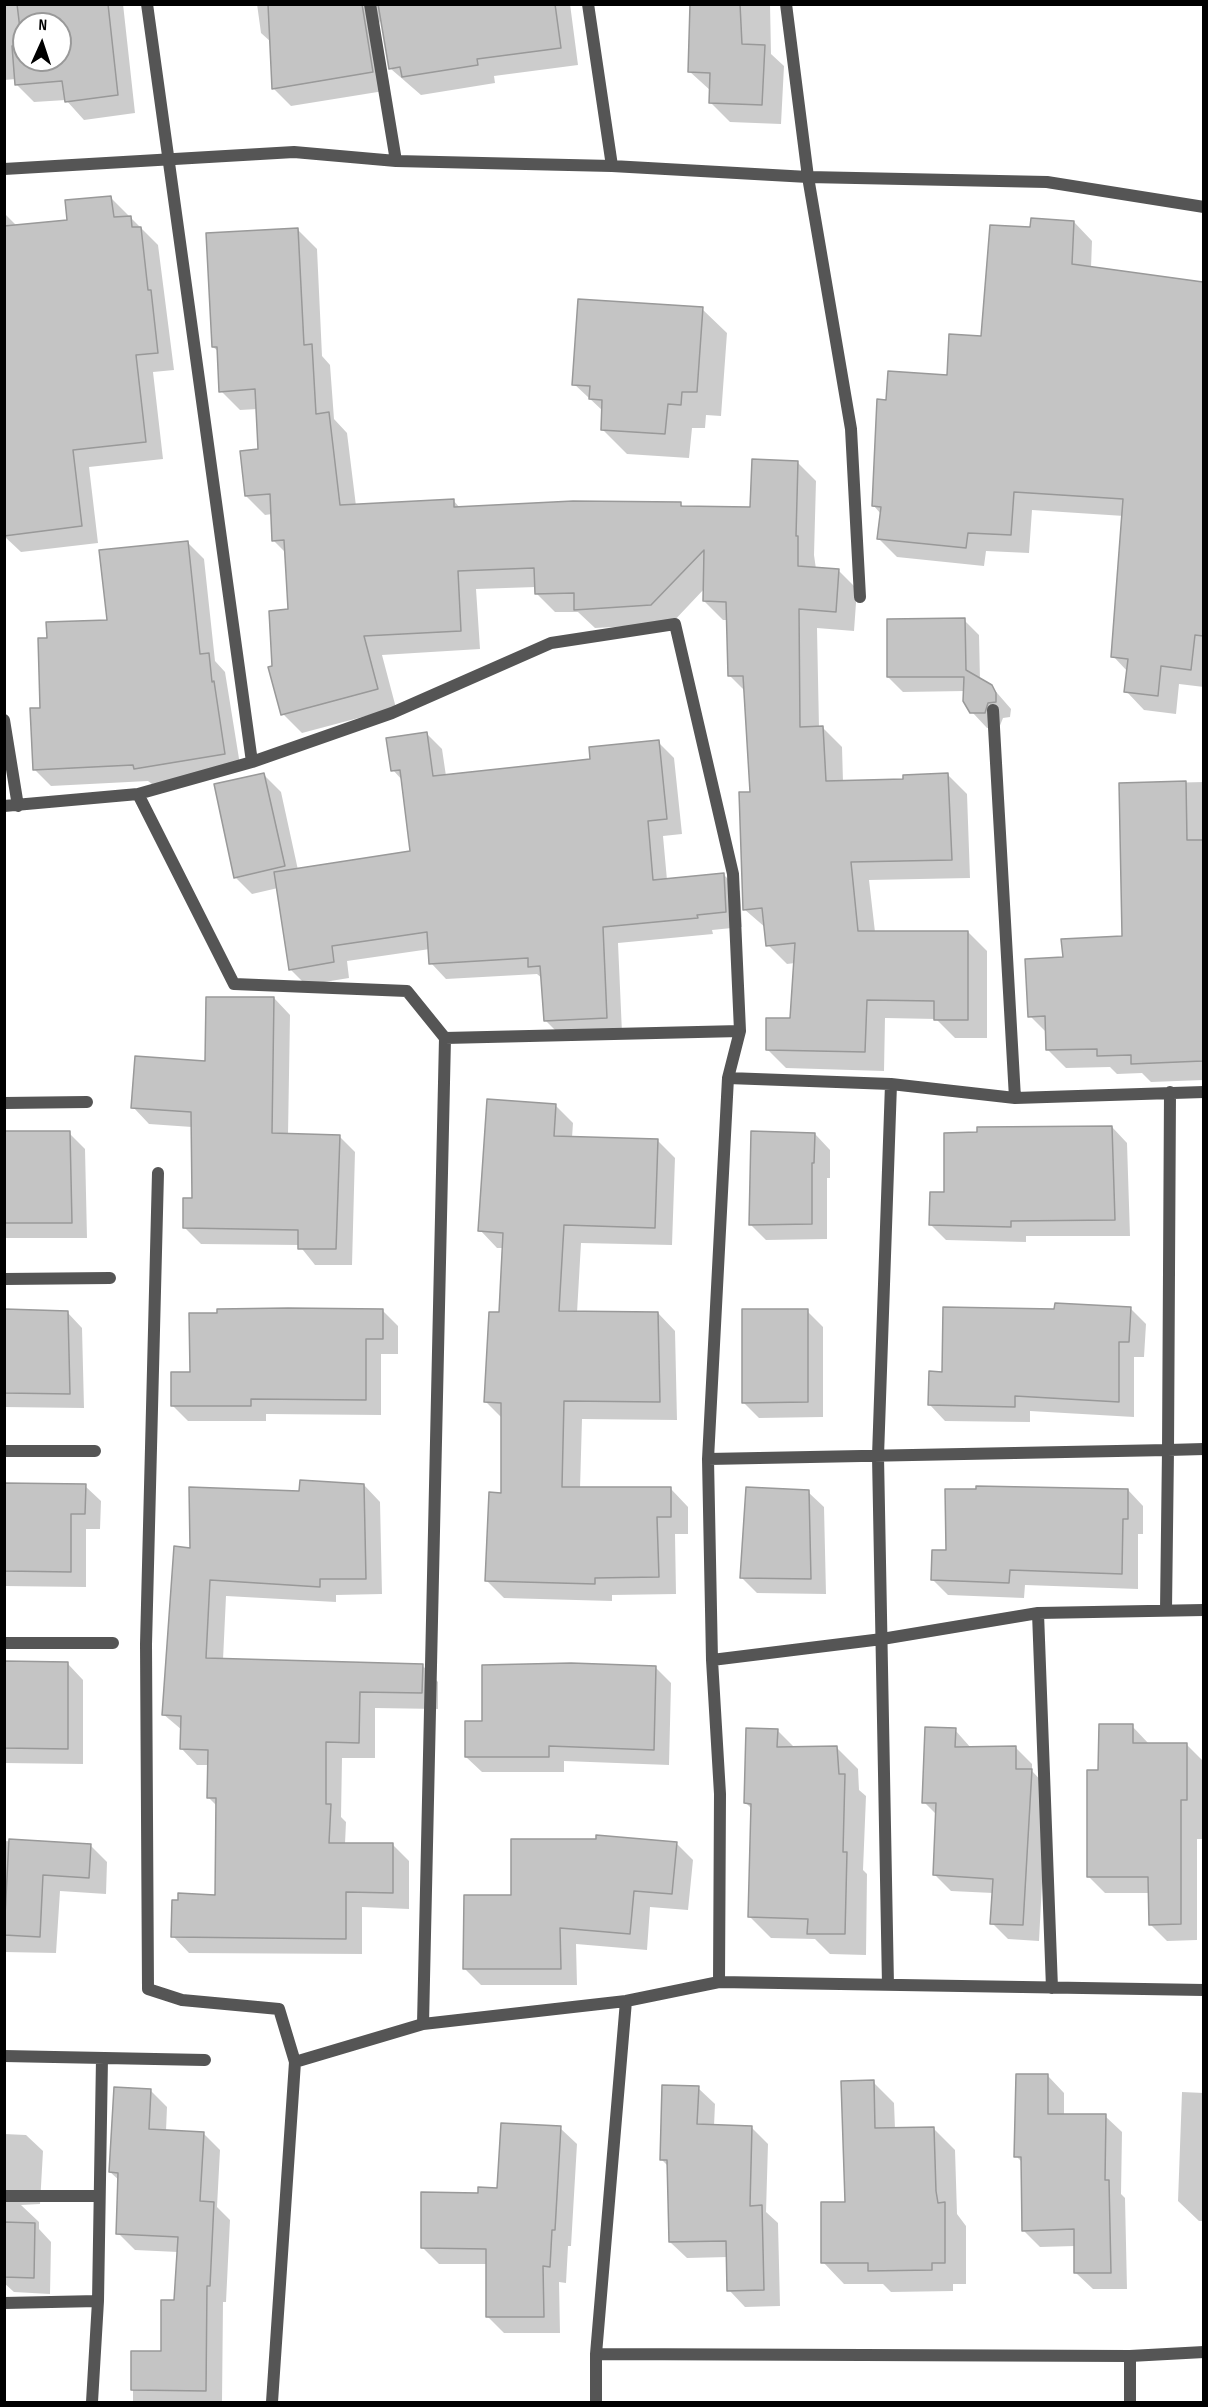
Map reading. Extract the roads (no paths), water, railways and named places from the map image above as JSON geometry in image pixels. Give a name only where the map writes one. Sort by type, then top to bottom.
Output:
[{"type":"street","points":[[147,4],[252,762]]},
{"type":"street","points":[[370,4],[396,161]]},
{"type":"street","points":[[588,4],[612,166]]},
{"type":"street","points":[[786,4],[808,177],[851,429],[860,597]]},
{"type":"street","points":[[4,169],[294,152],[396,161],[612,166],[808,177],[1047,182],[1203,207]]},
{"type":"street","points":[[4,806],[138,794],[252,762],[392,713],[550,643],[675,624],[733,874],[740,1031],[728,1078],[708,1459],[712,1660],[720,1794],[719,1982]]},
{"type":"street","points":[[993,710],[1016,1098]]},
{"type":"street","points":[[4,720],[18,806]]},
{"type":"street","points":[[138,794],[234,984],[407,991],[445,1038],[423,2024]]},
{"type":"street","points":[[445,1038],[740,1031]]},
{"type":"street","points":[[728,1078],[891,1084],[1016,1098],[1203,1092]]},
{"type":"street","points":[[888,1985],[878,1456],[891,1084]]},
{"type":"street","points":[[1166,1610],[1170,1092]]},
{"type":"street","points":[[4,1103],[87,1102]]},
{"type":"street","points":[[158,1173],[146,1644],[148,1989],[182,2000],[279,2009],[295,2062],[272,2403]]},
{"type":"street","points":[[4,1279],[110,1278]]},
{"type":"street","points":[[708,1459],[1203,1449]]},
{"type":"street","points":[[4,1451],[94,1451]]},
{"type":"street","points":[[712,1660],[882,1639],[1038,1613],[1203,1610]]},
{"type":"street","points":[[1038,1613],[1052,1988]]},
{"type":"street","points":[[4,1643],[113,1643]]},
{"type":"street","points":[[295,2062],[423,2024],[626,2001],[719,1982],[1203,1990]]},
{"type":"street","points":[[596,2403],[596,2354],[626,2001]]},
{"type":"street","points":[[4,2056],[205,2060]]},
{"type":"street","points":[[92,2403],[98,2301],[102,2058]]},
{"type":"street","points":[[4,2196],[99,2196]]},
{"type":"street","points":[[4,2303],[98,2301]]},
{"type":"street","points":[[596,2354],[1130,2356],[1203,2352]]},
{"type":"street","points":[[1130,2356],[1131,2403]]}]
